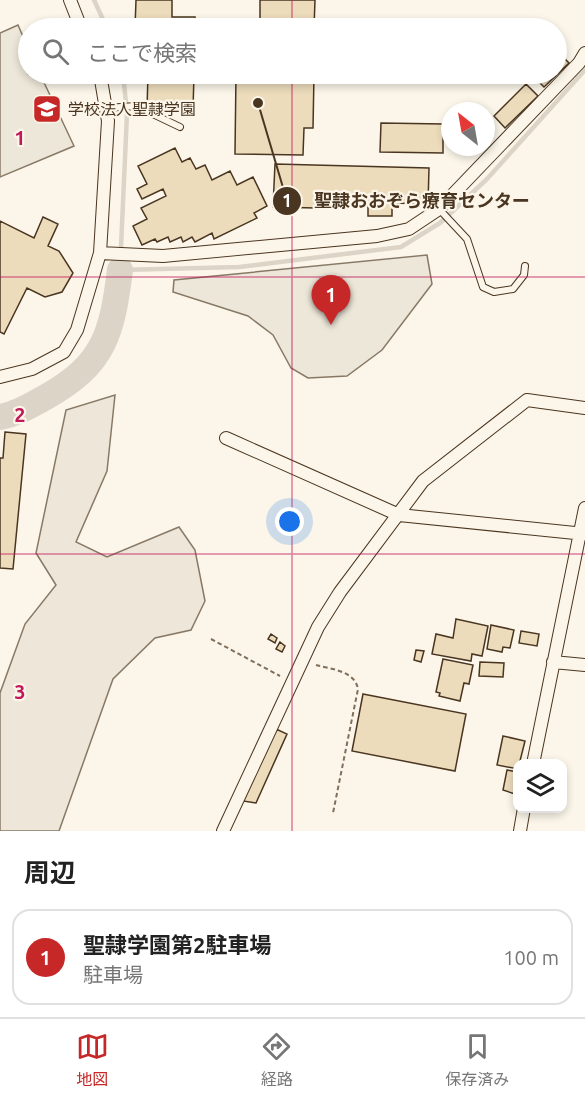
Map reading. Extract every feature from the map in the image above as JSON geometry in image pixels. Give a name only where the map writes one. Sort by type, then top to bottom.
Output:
[{"type":"street","points":[[70,0],[77,18]]},
{"type":"street","points":[[567,79],[583,63]]},
{"type":"street","points":[[0,377],[32,369],[64,352],[77,330],[100,253],[111,108],[103,84]]},
{"type":"street","points":[[100,253],[164,256],[377,237],[409,230],[440,209],[562,84]]},
{"type":"street","points":[[223,831],[318,627],[340,592],[423,481],[527,400],[585,408]]},
{"type":"street","points":[[226,438],[399,515],[582,534]]},
{"type":"street","points":[[534,759],[582,534],[585,508]]},
{"type":"street","points":[[554,662],[585,665]]},
{"type":"street","points":[[520,831],[523,813]]},
{"type":"lane","points":[[111,108],[136,106],[180,127]]},
{"type":"lane","points":[[440,209],[467,239],[483,287],[494,292],[513,289],[524,275],[525,266]]},
{"type":"path","points":[[211,639],[291,682]]},
{"type":"path","points":[[302,659],[349,675],[357,683],[333,813]]},
{"type":"shaded area","points":[[18,25],[18,84],[45,84],[74,146],[0,177],[0,33]]},
{"type":"shaded area","points":[[427,255],[432,284],[382,350],[347,376],[308,378],[291,368],[273,335],[248,316],[173,292],[174,280]]},
{"type":"shaded area","points":[[115,395],[107,471],[76,542],[107,557],[179,527],[195,550],[205,601],[191,630],[155,638],[113,679],[59,831],[0,831],[0,693],[25,624],[56,585],[36,553],[66,410]]},
{"type":"building","points":[[136,0],[172,0],[172,17],[195,17],[195,18],[135,18]]},
{"type":"building","points":[[260,0],[315,0],[314,18],[260,18]]},
{"type":"building","points":[[148,84],[194,84],[193,110],[147,109]]},
{"type":"building","points":[[236,84],[314,84],[313,128],[304,128],[303,155],[235,154]]},
{"type":"building","points":[[526,84],[538,96],[505,128],[495,115]]},
{"type":"building","points":[[381,123],[441,124],[441,153],[380,152]]},
{"type":"building","points":[[175,148],[182,162],[190,158],[196,169],[205,165],[212,180],[230,171],[237,185],[253,177],[267,206],[254,213],[257,218],[214,239],[212,233],[195,242],[192,237],[183,242],[181,237],[170,242],[168,237],[157,242],[155,239],[142,245],[133,226],[147,219],[141,208],[166,196],[163,189],[142,199],[137,189],[147,184],[138,166]]},
{"type":"building","points":[[275,164],[429,168],[428,204],[392,203],[392,216],[368,216],[368,204],[325,203],[325,196],[316,196],[316,208],[273,207]]},
{"type":"building","points":[[43,217],[58,224],[48,246],[59,251],[73,273],[62,292],[45,297],[27,288],[4,334],[0,332],[0,221],[34,238]]},
{"type":"building","points":[[5,432],[26,434],[13,569],[0,568],[0,458],[3,458]]},
{"type":"building","points":[[456,619],[488,626],[482,656],[472,654],[471,661],[432,654],[436,634],[453,638]]},
{"type":"building","points":[[491,625],[514,630],[510,648],[503,647],[502,652],[487,649]]},
{"type":"building","points":[[521,631],[539,634],[537,646],[519,643]]},
{"type":"building","points":[[271,634],[277,638],[275,643],[268,639]]},
{"type":"building","points":[[280,642],[285,646],[282,652],[276,649]]},
{"type":"building","points":[[416,650],[424,651],[421,662],[414,660]]},
{"type":"building","points":[[443,659],[473,665],[469,684],[464,683],[460,701],[439,696],[440,693],[436,692]]},
{"type":"building","points":[[480,662],[504,663],[503,677],[479,676]]},
{"type":"building","points":[[363,694],[466,714],[455,771],[352,751]]},
{"type":"building","points":[[276,729],[287,734],[256,803],[243,801]]},
{"type":"building","points":[[503,736],[525,741],[520,759],[513,759],[513,768],[497,765]]},
{"type":"building","points":[[507,770],[513,771],[513,793],[503,790]]},
{"type":"waterway","points":[[94,0],[102,18]]},
{"type":"waterway","points":[[124,84],[127,113],[120,270],[239,267],[401,247],[440,223],[487,179],[585,70]]},
{"type":"waterway","points":[[0,417],[18,411],[66,385],[93,359],[109,329],[120,270]]},
{"type":"place","name":"聖隷おおぞら療育センター","points":[[258,103]]},
{"type":"place","name":"学校法人聖隷学園","points":[[47,109]]},
{"type":"place","name":"聖隷学園第2駐車場","points":[[331,325]]}]
